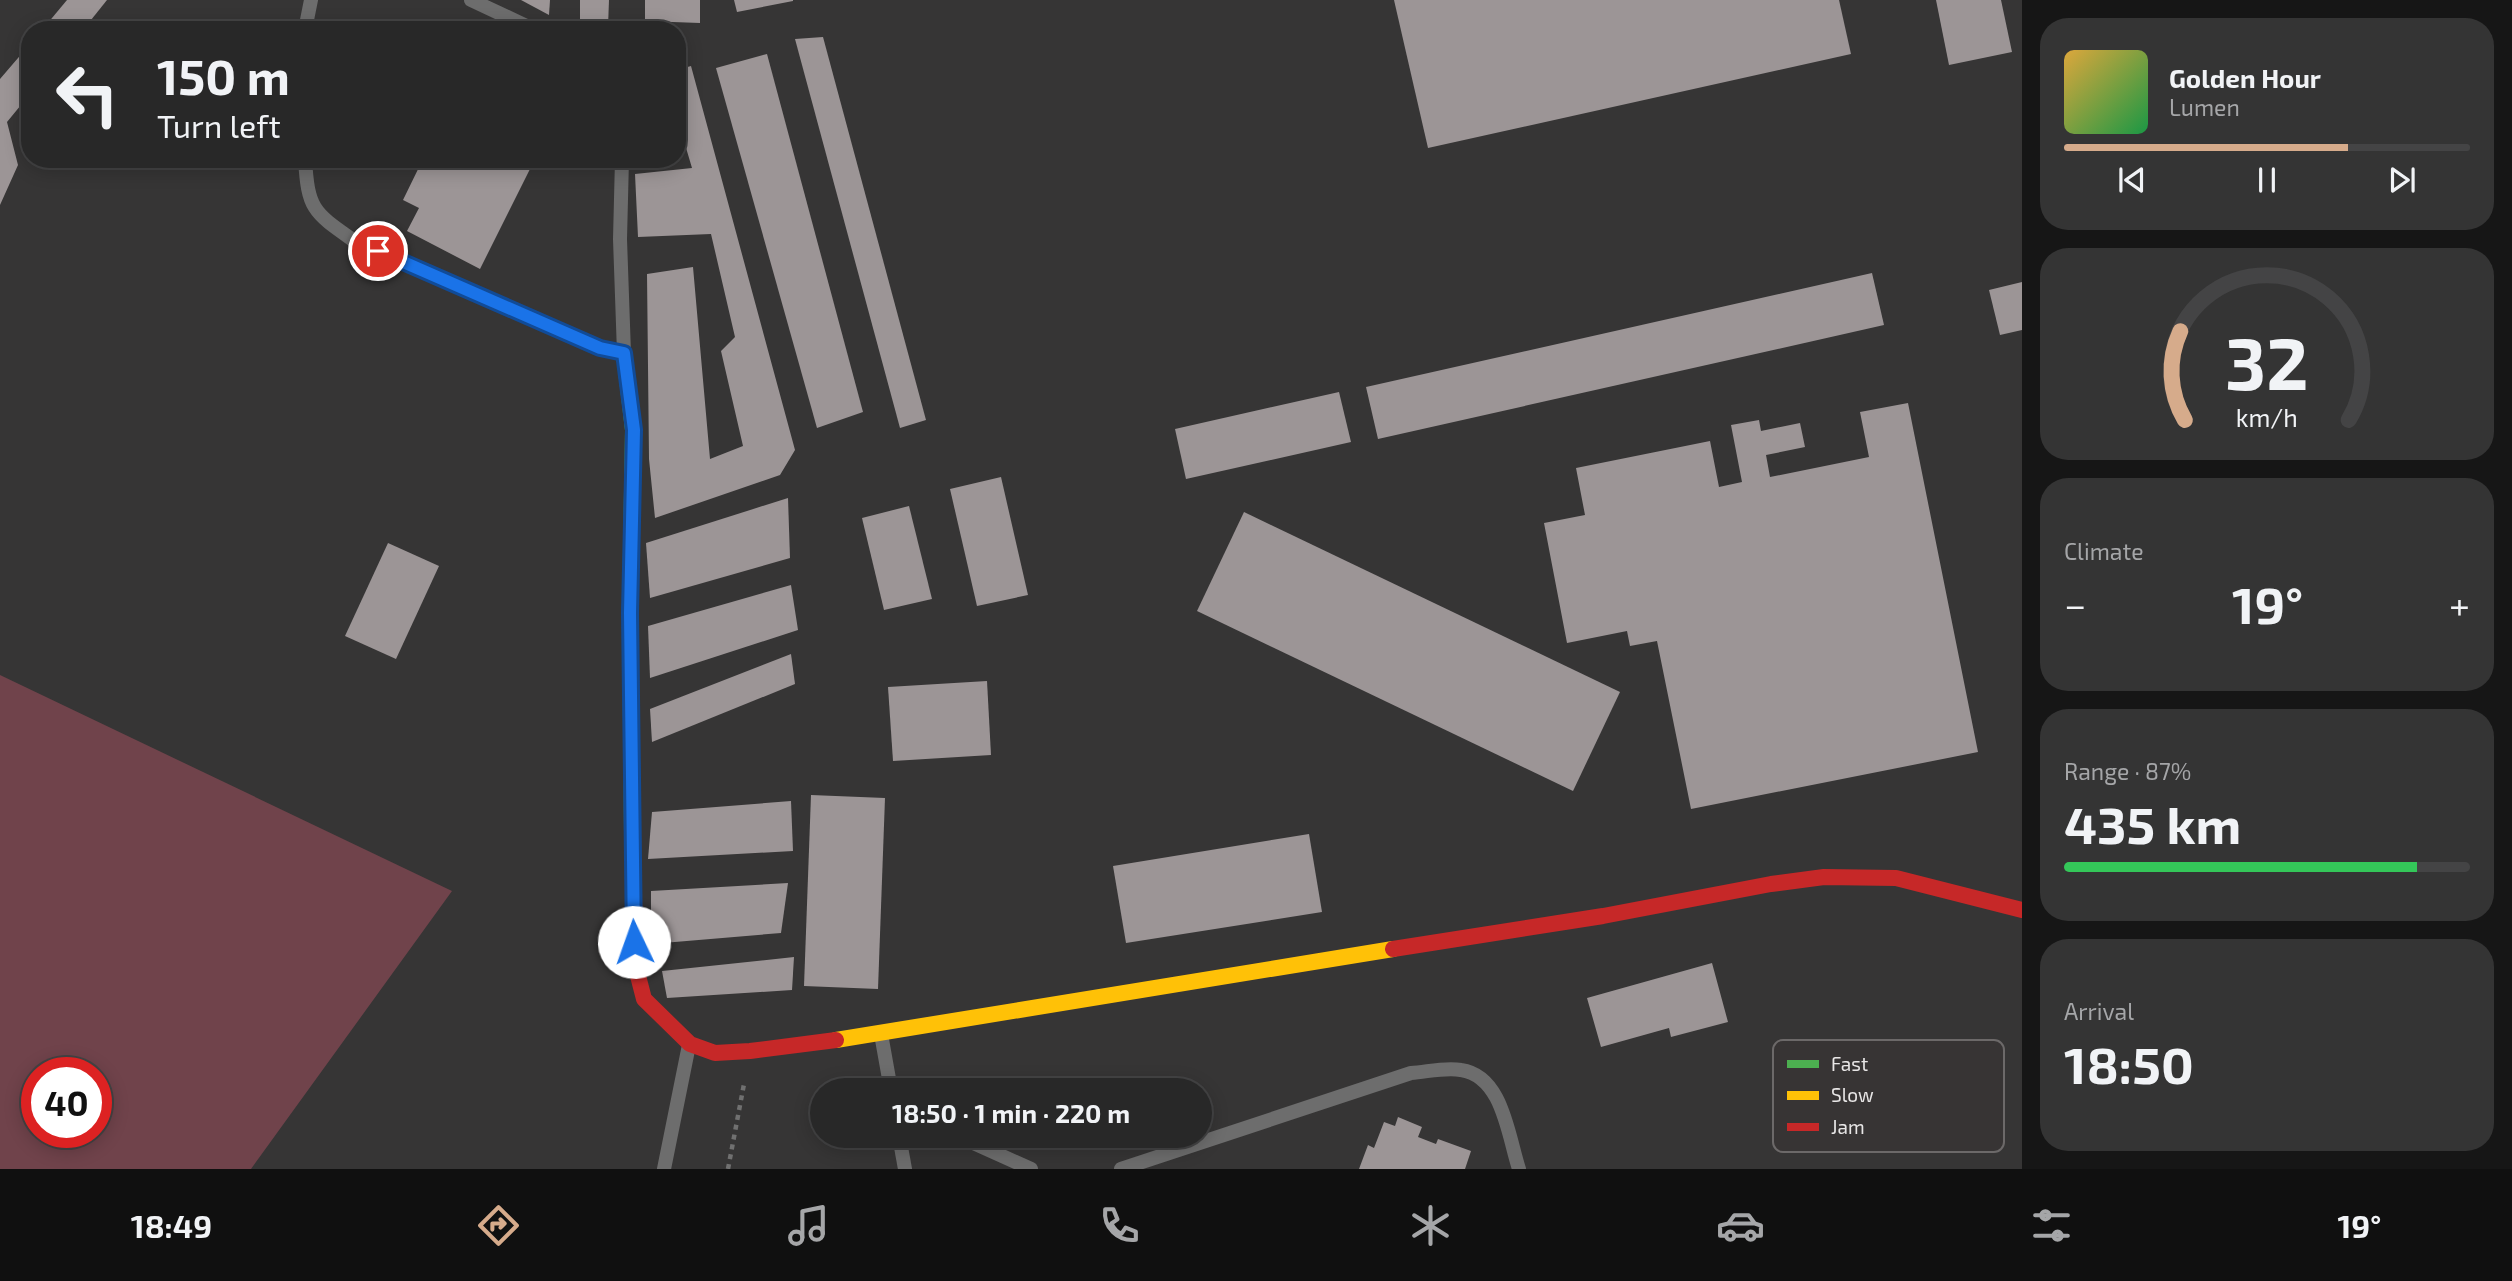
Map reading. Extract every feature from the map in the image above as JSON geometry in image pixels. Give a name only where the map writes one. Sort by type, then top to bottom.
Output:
[{"type":"street","points":[[624,353],[634,430],[630,627],[633,917],[636,968],[645,999],[690,1044],[715,1053],[750,1051],[881,1032],[1591,919],[1771,884],[1878,876],[2022,910]]},
{"type":"lane","points":[[308,21],[311,0]]},
{"type":"lane","points":[[471,0],[516,21]]},
{"type":"lane","points":[[306,168],[309,202],[325,220],[353,240],[600,348],[624,353],[620,239],[622,168]]},
{"type":"lane","points":[[881,1032],[889,1078]]},
{"type":"lane","points":[[664,1169],[690,1044]]},
{"type":"lane","points":[[1121,1169],[1411,1073],[1451,1070],[1471,1073],[1491,1088],[1498,1101],[1518,1169]]},
{"type":"lane","points":[[901,1148],[905,1169]]},
{"type":"lane","points":[[985,1148],[1031,1169]]},
{"type":"path","points":[[728,1169],[750,1051]]},
{"type":"shaded area","points":[[0,675],[452,891],[251,1169],[0,1169]]},
{"type":"building","points":[[67,0],[107,0],[90,21],[50,21]]},
{"type":"building","points":[[521,0],[550,0],[549,15]]},
{"type":"building","points":[[580,0],[609,0],[608,21],[580,19]]},
{"type":"building","points":[[645,0],[700,0],[700,23],[645,21]]},
{"type":"building","points":[[734,0],[793,0],[793,1],[737,12]]},
{"type":"building","points":[[1394,0],[1839,0],[1851,54],[1428,148]]},
{"type":"building","points":[[1936,0],[2001,0],[2012,52],[1949,65]]},
{"type":"building","points":[[823,37],[926,420],[900,428],[795,39]]},
{"type":"building","points":[[21,54],[21,105],[7,122],[18,165],[0,205],[0,79]]},
{"type":"building","points":[[767,54],[863,412],[817,428],[716,68]]},
{"type":"building","points":[[691,66],[795,450],[780,475],[655,518],[649,459],[647,274],[693,267],[710,459],[743,446],[721,351],[735,337],[711,234],[638,237],[635,174],[692,168],[686,148],[686,67]]},
{"type":"building","points":[[419,168],[530,168],[480,269],[407,231],[419,208],[403,200]]},
{"type":"building","points":[[1872,273],[1884,325],[1378,439],[1366,387]]},
{"type":"building","points":[[2022,282],[2022,330],[2000,335],[1989,290]]},
{"type":"building","points":[[1339,392],[1351,442],[1186,479],[1175,429]]},
{"type":"building","points":[[1908,403],[1978,752],[1691,809],[1657,641],[1630,646],[1627,631],[1567,643],[1544,523],[1585,515],[1576,468],[1710,441],[1719,487],[1742,482],[1731,425],[1759,420],[1761,431],[1800,423],[1805,447],[1766,455],[1770,477],[1869,457],[1860,412]]},
{"type":"building","points":[[1001,477],[1028,595],[977,606],[950,489]]},
{"type":"building","points":[[788,498],[790,558],[650,598],[646,543]]},
{"type":"building","points":[[909,506],[932,599],[884,610],[862,518]]},
{"type":"building","points":[[1244,512],[1620,692],[1573,791],[1197,611]]},
{"type":"building","points":[[388,543],[439,566],[396,659],[345,636]]},
{"type":"building","points":[[791,585],[798,630],[650,678],[648,626]]},
{"type":"building","points":[[791,654],[795,684],[652,742],[650,709]]},
{"type":"building","points":[[987,681],[991,755],[893,761],[888,687]]},
{"type":"building","points":[[811,795],[885,798],[878,989],[804,986]]},
{"type":"building","points":[[791,801],[793,851],[648,859],[652,812]]},
{"type":"building","points":[[1309,834],[1322,912],[1126,943],[1113,866]]},
{"type":"building","points":[[788,883],[781,933],[651,944],[651,891]]},
{"type":"building","points":[[794,957],[792,990],[667,998],[662,971]]},
{"type":"building","points":[[1712,963],[1728,1022],[1671,1037],[1669,1028],[1601,1047],[1587,998]]},
{"type":"building","points":[[1398,1117],[1422,1127],[1418,1137],[1436,1144],[1438,1139],[1471,1151],[1465,1169],[1359,1169],[1368,1145],[1374,1148],[1384,1122],[1395,1126]]},
{"type":"traffic: fast","points":[[624,353],[633,430],[630,613],[632,831]]},
{"type":"traffic: slow","points":[[836,1040],[1393,949]]},
{"type":"traffic: jam","points":[[632,831],[636,968],[644,999],[690,1044],[715,1053],[836,1040]]},
{"type":"traffic: jam","points":[[1393,949],[1824,877],[1896,878],[2022,910]]},
{"type":"route","points":[[378,251],[600,348],[624,353],[634,430],[630,613],[634,942]]}]
